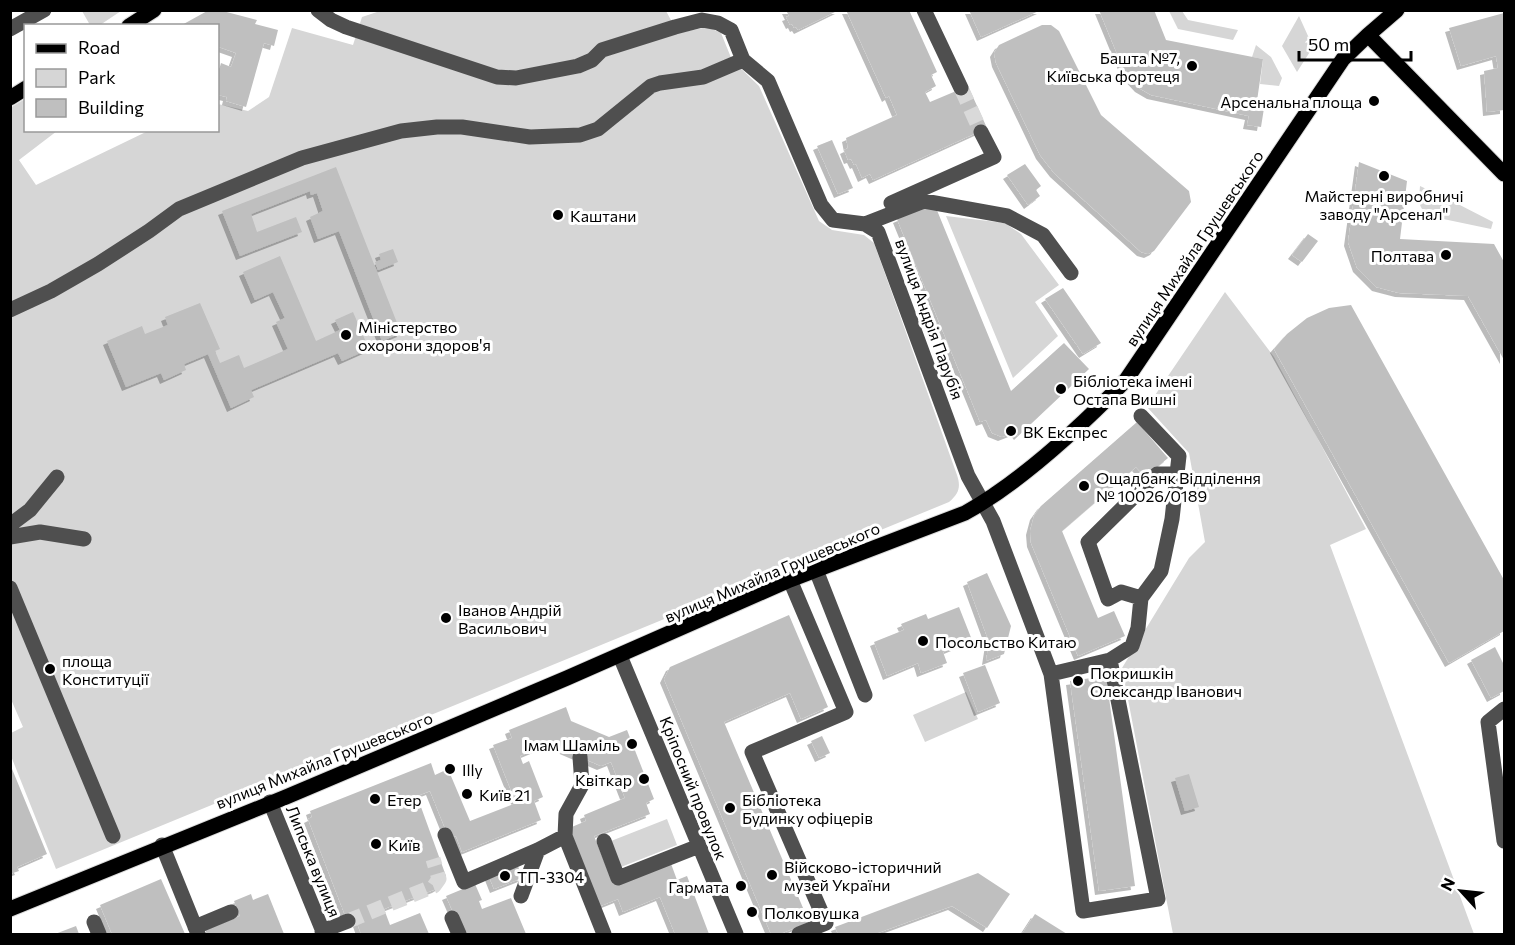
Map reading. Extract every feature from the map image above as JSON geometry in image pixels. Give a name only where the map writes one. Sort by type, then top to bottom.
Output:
[{"type":"main road","points":[[132,24],[154,10]]},
{"type":"main road","name":"вулиця Михайла Грушевського","points":[[10,909],[620,656],[790,580],[965,513],[983,503],[1039,460],[1103,404],[1126,380],[1344,59],[1398,10]]},
{"type":"main road","points":[[1368,35],[1504,174]]},
{"type":"main road","points":[[10,98],[24,89]]},
{"type":"street","points":[[11,27],[44,10]]},
{"type":"street","name":"вулиця Андрія Парубія","points":[[318,10],[331,20],[346,27],[497,77],[516,78],[578,66],[592,60],[602,50],[675,27],[702,21],[718,23],[731,30],[743,60],[768,81],[821,205],[833,220],[858,224],[878,232],[968,476],[993,521],[1051,674],[1083,911],[1158,899],[1110,660]]},
{"type":"street","points":[[702,21],[714,10]]},
{"type":"street","points":[[924,10],[961,88]]},
{"type":"street","points":[[10,310],[51,291],[98,264],[179,209],[302,158],[400,131],[437,127],[462,127],[530,137],[580,135],[598,129],[651,86],[703,76],[743,60]]},
{"type":"street","points":[[858,224],[860,216],[993,157],[981,132]]},
{"type":"street","points":[[858,224],[924,201],[1007,216],[1043,235],[1071,273]]},
{"type":"street","points":[[1051,674],[1110,660],[1132,646],[1138,628],[1142,598],[1161,571],[1172,519],[1179,456],[1141,416]]},
{"type":"street","points":[[1142,598],[1121,592],[1108,599],[1088,542],[1157,474],[1177,474]]},
{"type":"street","points":[[10,525],[30,510],[57,477]]},
{"type":"street","points":[[10,537],[40,532],[84,539]]},
{"type":"street","points":[[816,570],[865,694]]},
{"type":"street","points":[[790,580],[846,712],[752,752],[826,924],[799,934]]},
{"type":"street","points":[[10,588],[113,836]]},
{"type":"street","name":"Кріпосний провулок","points":[[620,656],[736,934]]},
{"type":"street","points":[[1504,709],[1488,722],[1504,842]]},
{"type":"street","points":[[580,757],[582,785],[566,814],[565,836],[604,934]]},
{"type":"street","name":"Липська вулиця","points":[[270,802],[323,933]]},
{"type":"street","points":[[445,835],[464,882],[565,836]]},
{"type":"street","points":[[604,841],[618,878],[699,846]]},
{"type":"street","points":[[162,845],[196,931],[231,912]]},
{"type":"street","points":[[521,896],[538,850]]},
{"type":"street","points":[[452,918],[459,934]]},
{"type":"street","points":[[323,933],[348,921]]},
{"type":"green space","points":[[82,11],[121,11],[102,24],[89,24]]},
{"type":"green space","points":[[380,11],[666,11],[678,33],[708,27],[721,33],[732,60],[759,86],[819,221],[832,230],[864,235],[874,243],[957,475],[958,490],[949,502],[56,869],[11,756],[11,733],[23,727],[10,697],[10,108],[24,100],[24,132],[56,132],[19,160],[36,185],[146,132],[219,132],[219,104],[248,111],[269,97],[292,28],[353,45],[362,17]]},
{"type":"green space","points":[[1169,11],[1182,11],[1188,20],[1238,30],[1233,40],[1178,29]]},
{"type":"green space","points":[[1299,16],[1313,47],[1297,72],[1282,46]]},
{"type":"green space","points":[[1256,45],[1271,57],[1282,78],[1279,86],[1260,84],[1263,59],[1252,57]]},
{"type":"green space","points":[[1420,186],[1439,195],[1440,201],[1454,202],[1493,222],[1491,229],[1429,216],[1421,206]]},
{"type":"green space","points":[[946,216],[1005,223],[1021,234],[1059,285],[1035,302],[1058,336],[1013,378]]},
{"type":"green space","points":[[1225,292],[1274,357],[1366,529],[1330,545],[1474,934],[1173,934],[1122,668],[1189,558],[1205,542],[1189,453],[1147,407]]},
{"type":"green space","points":[[966,692],[978,719],[925,742],[913,715]]},
{"type":"green space","points":[[667,819],[677,845],[621,867],[611,841]]},
{"type":"building","points":[[209,10],[219,10],[257,20],[255,24],[278,30],[274,46],[264,43],[246,107],[226,101],[227,97],[219,95],[221,63],[231,67],[236,53],[219,47],[219,24],[184,24]]},
{"type":"building","points":[[786,10],[839,10],[798,30],[792,24],[790,25],[786,17],[789,16]]},
{"type":"building","points":[[846,10],[909,10],[937,72],[931,75],[936,86],[925,92],[930,102],[968,86],[987,128],[873,180],[870,174],[862,178],[856,164],[854,165],[851,159],[848,160],[844,150],[848,148],[846,138],[897,115],[889,96],[886,98]]},
{"type":"building","points":[[969,10],[1041,10],[981,37]]},
{"type":"building","name":"Башта №7, Київська фортеця","points":[[1099,10],[1154,10],[1166,40],[1263,59],[1257,101],[1265,102],[1261,127],[1247,125],[1249,116],[1151,95],[1139,88],[1125,73]]},
{"type":"building","points":[[1504,13],[1504,110],[1487,112],[1484,71],[1498,68],[1496,56],[1461,66],[1449,28]]},
{"type":"building","points":[[1042,25],[1051,25],[1059,31],[1101,115],[1189,191],[1191,202],[1154,251],[1148,254],[1141,252],[1054,173],[1040,155],[996,63],[994,53],[999,45]]},
{"type":"building","points":[[832,140],[853,188],[838,194],[817,146]]},
{"type":"building","points":[[1359,162],[1407,181],[1400,239],[1494,244],[1504,262],[1504,360],[1468,296],[1399,293],[1376,287],[1357,268],[1348,242]]},
{"type":"building","points":[[1025,164],[1041,186],[1036,190],[1040,196],[1028,205],[1007,175]]},
{"type":"building","points":[[336,167],[401,333],[382,341],[339,231],[318,239],[310,217],[323,211],[317,193],[311,195],[310,191],[251,214],[257,232],[296,217],[302,232],[240,256],[222,211]]},
{"type":"building","points":[[934,203],[1011,391],[1064,343],[1089,369],[1018,436],[1015,432],[1002,437],[992,433],[986,420],[980,422],[897,219]]},
{"type":"building","points":[[1308,234],[1318,241],[1302,262],[1292,255]]},
{"type":"building","points":[[393,249],[398,262],[378,270],[375,262],[381,260],[379,254]]},
{"type":"building","points":[[280,256],[316,341],[340,330],[335,320],[353,312],[369,349],[342,361],[338,353],[251,390],[254,397],[231,408],[208,354],[184,364],[186,370],[164,380],[161,373],[126,387],[107,341],[142,326],[145,334],[168,325],[165,317],[200,303],[220,349],[215,351],[220,363],[239,355],[244,368],[288,349],[276,322],[285,318],[273,292],[255,300],[243,272]]},
{"type":"building","points":[[1063,288],[1101,343],[1083,354],[1045,299]]},
{"type":"building","points":[[1351,305],[1504,580],[1504,631],[1449,663],[1274,349],[1287,334],[1307,318],[1329,308]]},
{"type":"building","points":[[1137,422],[1168,458],[1145,477],[1136,467],[1062,531],[1098,618],[1114,611],[1125,636],[1078,656],[1031,543],[1030,531],[1034,516],[1041,506]]},
{"type":"building","points":[[987,573],[1011,626],[1004,654],[986,661],[989,642],[967,582]]},
{"type":"building","name":"Посольство Китаю","points":[[959,607],[972,640],[943,652],[947,663],[921,673],[918,663],[887,676],[874,642],[904,630],[901,624],[926,614],[928,619]]},
{"type":"building","points":[[789,615],[828,707],[801,719],[790,693],[724,722],[809,922],[780,934],[771,934],[664,679],[670,667]]},
{"type":"building","points":[[1495,647],[1504,665],[1504,691],[1491,698],[1471,660]]},
{"type":"building","points":[[985,665],[1000,703],[978,712],[963,673]]},
{"type":"building","points":[[1106,676],[1135,886],[1099,891],[1070,681]]},
{"type":"building","points":[[566,707],[571,721],[609,737],[627,730],[654,799],[646,803],[650,814],[594,836],[613,884],[670,861],[677,880],[687,876],[709,934],[675,934],[660,897],[623,912],[618,899],[598,907],[567,829],[586,821],[584,815],[625,798],[611,762],[601,766],[559,748],[556,741],[520,756],[523,764],[529,761],[543,797],[534,801],[541,820],[462,852],[456,836],[449,838],[430,791],[417,796],[446,876],[441,886],[436,889],[384,909],[390,925],[420,913],[429,934],[361,934],[356,920],[348,923],[308,819],[312,817],[310,811],[431,763],[435,775],[448,769],[470,821],[516,803],[493,745],[512,738],[509,730]]},
{"type":"building","points":[[822,736],[830,753],[819,758],[811,741]]},
{"type":"building","points":[[10,764],[47,854],[17,867],[19,871],[10,874]]},
{"type":"building","points":[[1189,774],[1199,807],[1185,811],[1175,778]]},
{"type":"building","name":"ТП-3304","points":[[517,863],[522,878],[494,889],[488,874]]},
{"type":"building","points":[[978,873],[1010,894],[987,928],[952,906],[875,934],[838,934],[835,927]]},
{"type":"building","points":[[161,879],[185,934],[112,934],[100,905]]},
{"type":"building","points":[[475,884],[482,900],[479,901],[482,909],[511,898],[526,934],[466,934],[456,911],[453,912],[446,896]]},
{"type":"building","points":[[251,894],[253,900],[268,894],[284,934],[207,934],[205,930],[240,916],[234,901]]},
{"type":"building","points":[[1035,914],[1067,934],[1022,934]]},
{"type":"building","points":[[76,926],[79,934],[55,934]]},
{"type":"tunnel","points":[[961,88],[981,132]]},
{"type":"tunnel","points":[[348,921],[434,886],[439,879],[433,859]]},
{"type":"place","name":"Башта №7, Київська фортеця","points":[[1192,66]]},
{"type":"place","name":"Арсенальна площа","points":[[1374,101]]},
{"type":"place","name":"Майстерні виробничі заводу \"Арсенал\"","points":[[1384,176]]},
{"type":"place","name":"Каштани","points":[[558,215]]},
{"type":"place","name":"Полтава","points":[[1446,255]]},
{"type":"place","name":"Міністерство охорони здоров'я","points":[[346,335]]},
{"type":"place","name":"Бібліотека імені Остапа Вишні","points":[[1061,389]]},
{"type":"place","name":"ВК Експрес","points":[[1011,431]]},
{"type":"place","name":"Ощадбанк Відділення № 10026/0189","points":[[1084,486]]},
{"type":"place","name":"Іванов Андрій Васильович","points":[[446,618]]},
{"type":"place","name":"Посольство Китаю","points":[[923,641]]},
{"type":"place","name":"площа Конституції","points":[[50,669]]},
{"type":"place","name":"Покришкін Олександр Іванович","points":[[1078,681]]},
{"type":"place","name":"Імам Шаміль","points":[[632,744]]},
{"type":"place","name":"Illy","points":[[450,769]]},
{"type":"place","name":"Квіткар","points":[[644,779]]},
{"type":"place","name":"Київ 21","points":[[467,794]]},
{"type":"place","name":"Етер","points":[[375,799]]},
{"type":"place","name":"Бібліотека Будинку офіцерів","points":[[730,808]]},
{"type":"place","name":"Київ","points":[[376,844]]},
{"type":"place","name":"Війсково-історичний музей України","points":[[772,875]]},
{"type":"place","name":"ТП-3304","points":[[505,876]]},
{"type":"place","name":"Гармата","points":[[741,886]]},
{"type":"place","name":"Полковушка","points":[[752,912]]}]
